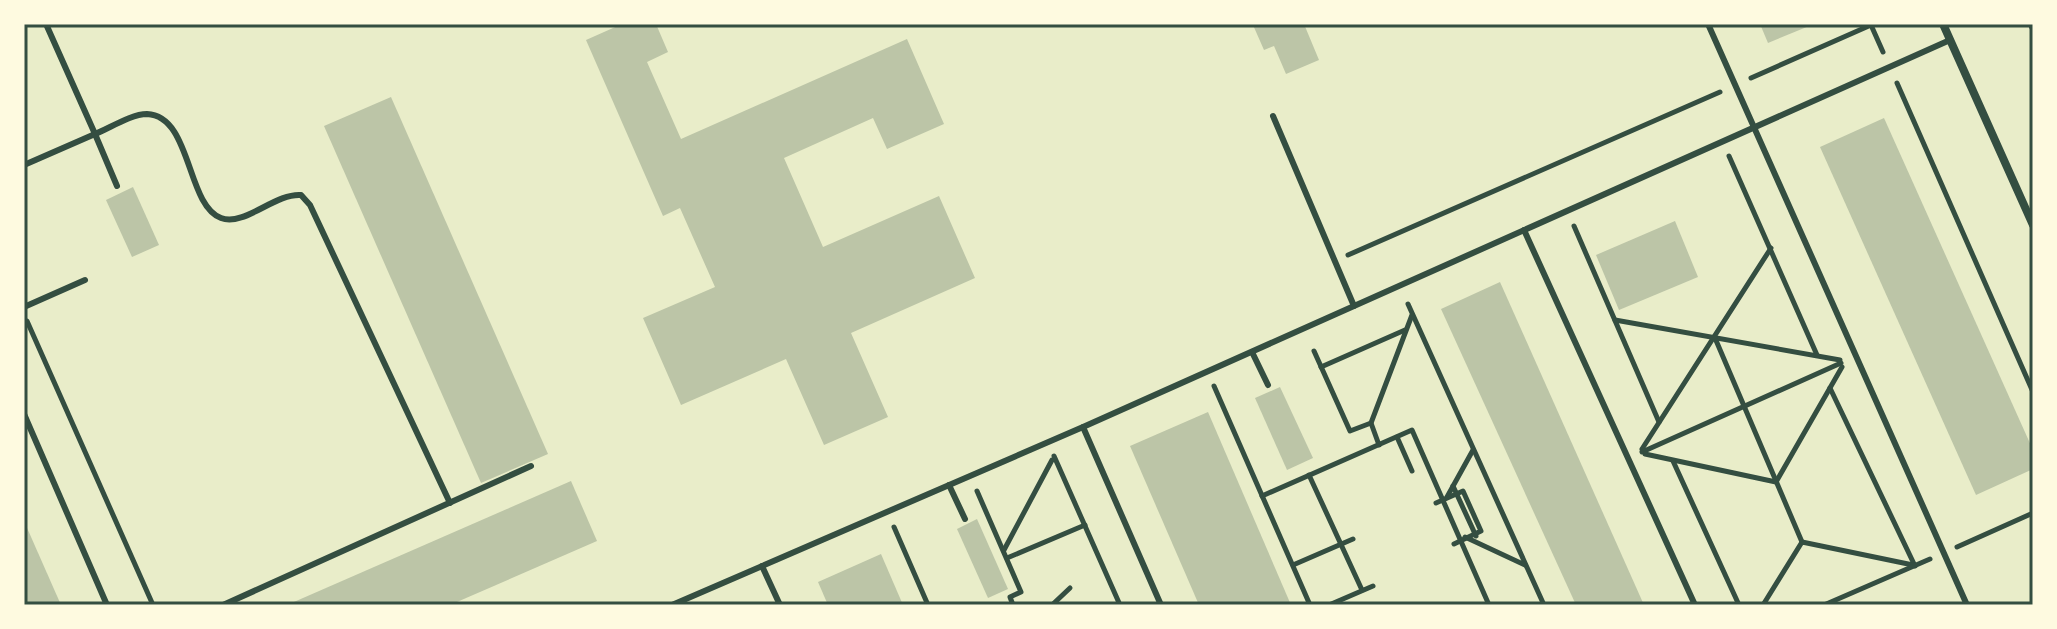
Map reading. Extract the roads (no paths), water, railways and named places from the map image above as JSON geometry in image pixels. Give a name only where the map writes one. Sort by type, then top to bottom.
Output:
[{"type":"street","points":[[1943,24],[2033,225]]},
{"type":"lane","points":[[46,24],[117,186]]},
{"type":"lane","points":[[1708,24],[1967,605]]},
{"type":"lane","points":[[672,605],[1047,443],[1950,40]]},
{"type":"lane","points":[[24,165],[143,114],[157,116],[172,126],[207,207],[220,218],[234,220],[291,194],[301,195],[310,205],[450,503]]},
{"type":"lane","points":[[1273,116],[1354,306]]},
{"type":"lane","points":[[1524,230],[1695,605]]},
{"type":"lane","points":[[24,307],[85,280]]},
{"type":"lane","points":[[1252,352],[1268,385]]},
{"type":"lane","points":[[24,414],[107,605]]},
{"type":"lane","points":[[1083,427],[1161,605]]},
{"type":"lane","points":[[223,605],[531,466]]},
{"type":"lane","points":[[949,485],[965,519]]},
{"type":"lane","points":[[762,566],[780,605]]}]
